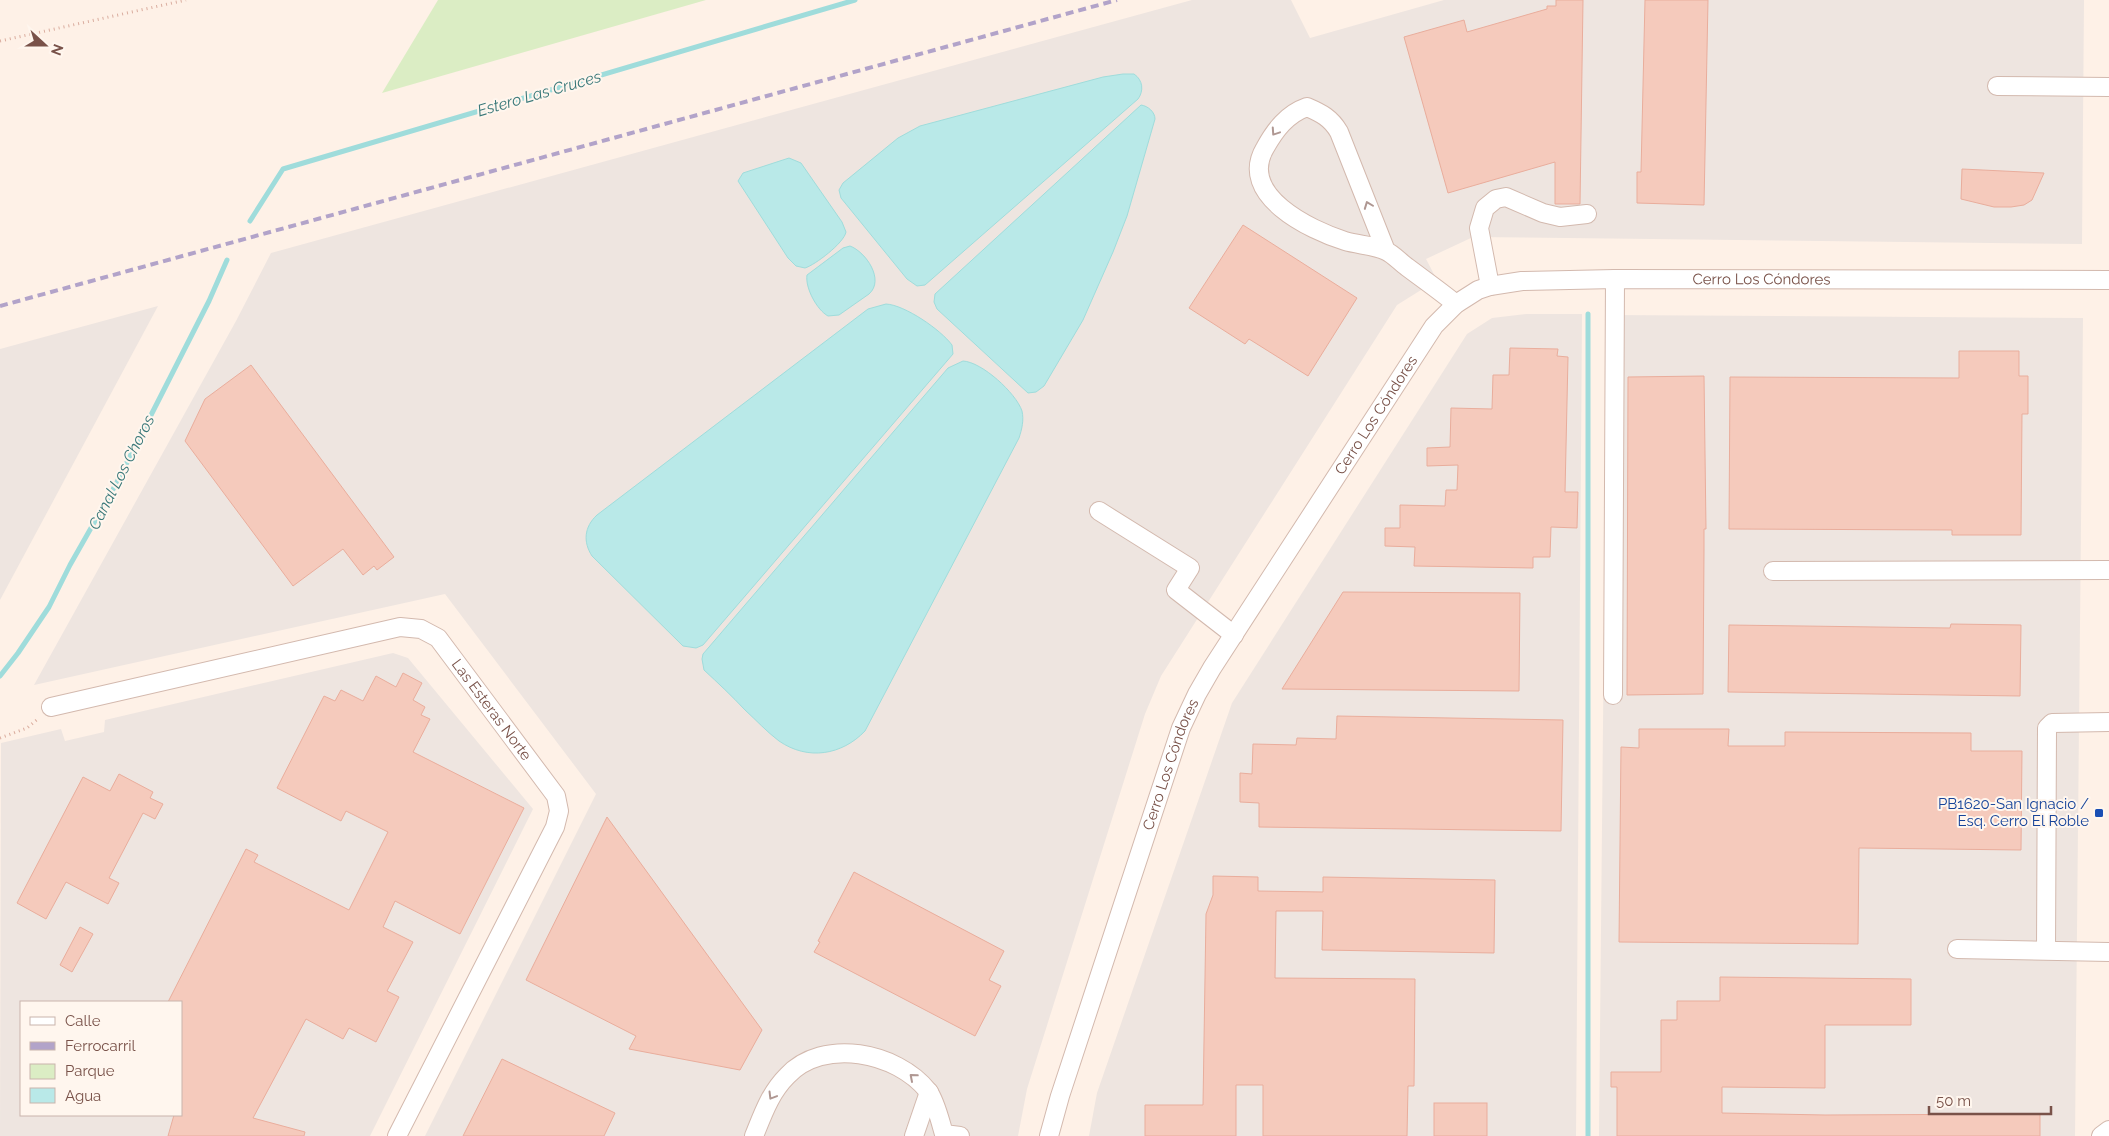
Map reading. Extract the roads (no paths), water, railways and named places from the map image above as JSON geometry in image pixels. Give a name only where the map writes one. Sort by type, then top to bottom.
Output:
[{"type":"street","points":[[1997,86],[2109,87]]},
{"type":"street","points":[[1386,251],[1339,132],[1333,122],[1325,115],[1307,107],[1294,111],[1279,126],[1263,150],[1259,165],[1261,183],[1275,204],[1301,222],[1345,241],[1386,251],[1456,304]]},
{"type":"street","points":[[1490,286],[1479,228],[1485,208],[1496,199],[1506,198],[1542,213],[1560,217],[1587,214]]},
{"type":"street","points":[[1614,279],[1614,696]]},
{"type":"street","name":"Cerro Los Cóndores","points":[[1049,1136],[1060,1096],[1181,728],[1197,694],[1434,326],[1456,304],[1490,286],[1522,281],[1614,279],[2109,280]]},
{"type":"street","points":[[1099,511],[1190,568],[1176,590],[1234,635]]},
{"type":"street","points":[[1773,571],[2109,570]]},
{"type":"street","name":"Las Esteras Norte","points":[[51,707],[400,626],[421,630],[438,638],[556,796],[559,811],[555,827],[397,1136]]},
{"type":"street","points":[[2046,950],[2047,728],[2052,723],[2109,722]]},
{"type":"street","points":[[1957,948],[2109,952]]},
{"type":"street","points":[[754,1136],[771,1095],[788,1074],[816,1057],[838,1054],[864,1055],[886,1061],[910,1073],[929,1092],[944,1134],[960,1136]]},
{"type":"street","points":[[914,1136],[929,1092]]},
{"type":"street","points":[[2101,1136],[2109,1130]]},
{"type":"water","points":[[1134,74],[1141,82],[1142,89],[1138,99],[925,285],[917,286],[907,279],[841,198],[839,190],[843,183],[898,138],[920,126],[1103,77]]},
{"type":"water","points":[[1141,105],[1151,110],[1155,119],[1127,216],[1113,252],[1083,320],[1044,386],[1036,392],[1028,393],[937,309],[934,302],[935,294]]},
{"type":"water","points":[[789,158],[801,163],[842,222],[846,232],[840,242],[828,253],[805,268],[796,266],[788,258],[738,181],[743,173]]},
{"type":"water","points":[[850,246],[862,254],[871,267],[875,281],[873,288],[869,294],[839,315],[828,316],[820,309],[813,298],[808,286],[807,275],[843,248]]},
{"type":"water","points":[[886,304],[894,305],[912,313],[940,332],[952,345],[953,354],[703,645],[696,648],[683,646],[592,556],[586,540],[589,524],[597,515],[868,309]]},
{"type":"water","points":[[963,361],[971,363],[988,373],[1006,388],[1019,404],[1023,414],[1019,438],[865,731],[846,746],[835,750],[813,753],[790,747],[770,734],[704,670],[703,654],[948,368]]},
{"type":"waterway","name":"Estero Las Cruces","points":[[250,221],[283,169],[855,0]]},
{"type":"waterway","name":"Canal Los Choros","points":[[0,676],[49,607],[70,565],[116,484],[209,301],[227,260]]},
{"type":"waterway","points":[[1588,314],[1588,1136]]},
{"type":"railway","points":[[0,306],[1117,0]]},
{"type":"place","name":"PB1620-San Ignacio / Esq. Cerro El Roble","points":[[2099,813]]}]
